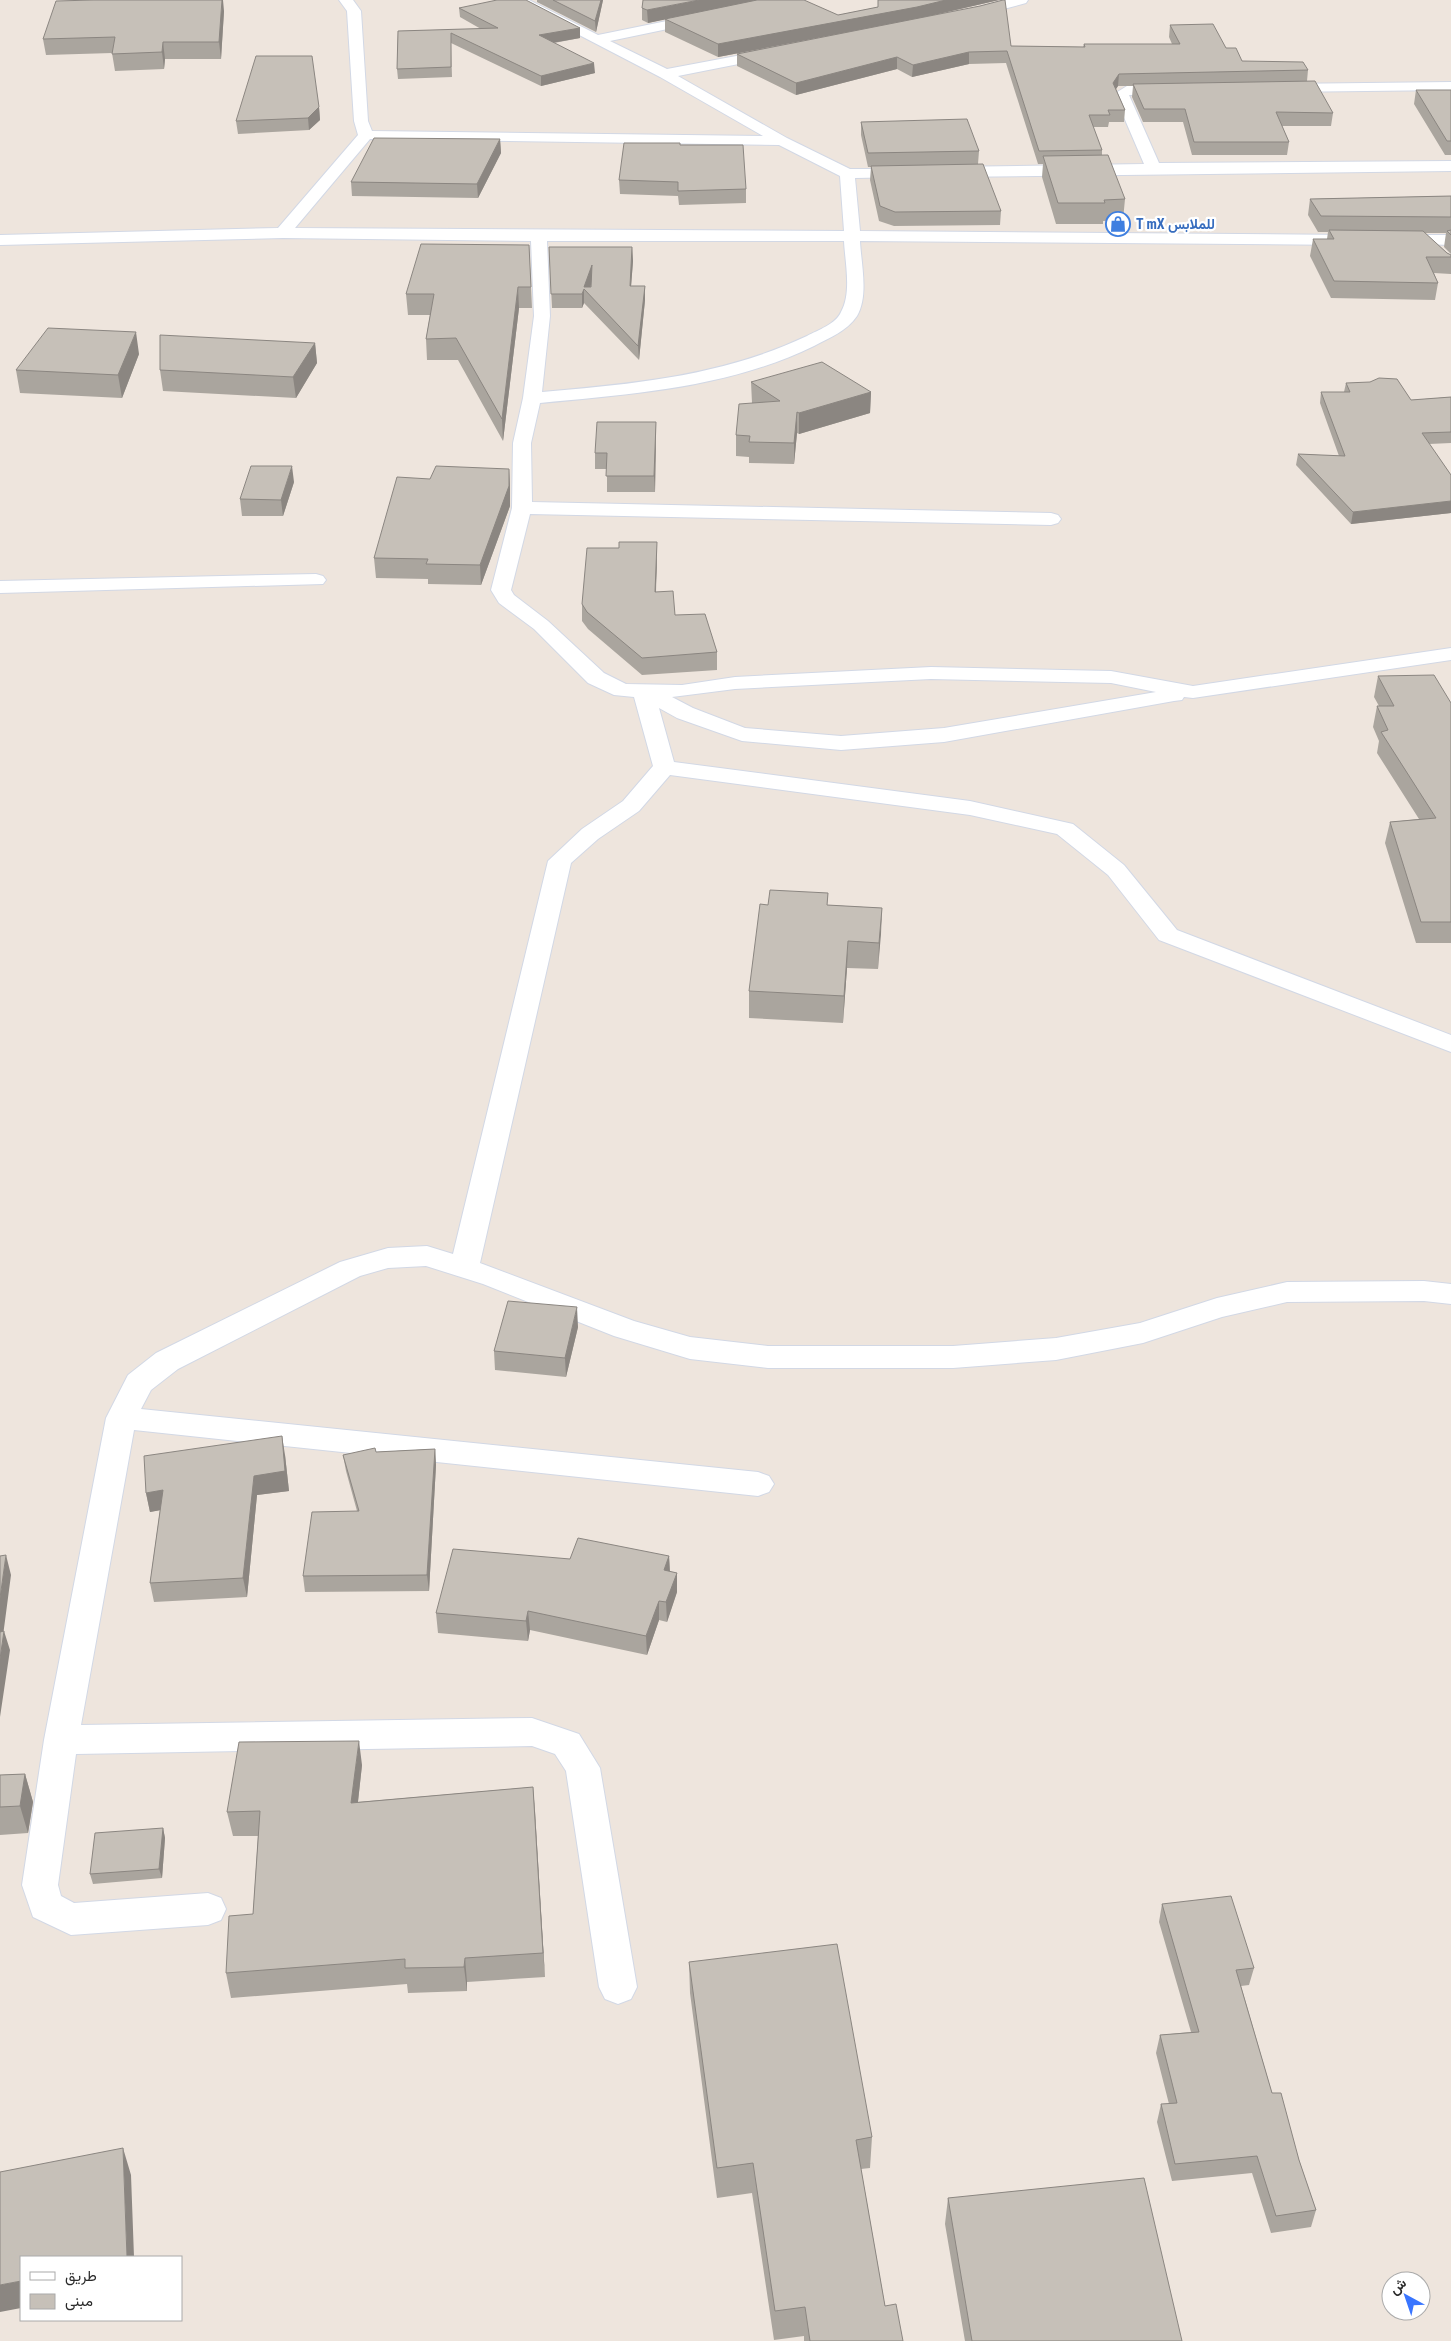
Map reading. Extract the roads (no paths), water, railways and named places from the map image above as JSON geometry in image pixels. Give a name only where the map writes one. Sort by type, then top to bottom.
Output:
[{"type":"street","points":[[346,0],[354,11],[361,121],[366,135]]},
{"type":"street","points":[[519,0],[665,74],[782,142],[847,174],[1153,168],[1451,166]]},
{"type":"street","points":[[952,18],[1021,0]]},
{"type":"street","points":[[598,39],[714,15]]},
{"type":"street","points":[[665,74],[791,50]]},
{"type":"street","points":[[1265,88],[1451,86]]},
{"type":"street","points":[[1153,168],[1121,94],[1127,90],[1186,90]]},
{"type":"street","points":[[366,135],[782,142]]},
{"type":"street","points":[[283,233],[366,135]]},
{"type":"street","points":[[532,398],[638,388],[719,374],[773,358],[839,325],[851,312],[854,292],[853,236],[847,174]]},
{"type":"street","points":[[0,240],[283,233],[1451,240]]},
{"type":"street","points":[[539,236],[542,316],[532,398],[522,443],[522,508],[502,579],[501,590],[506,599],[541,625],[596,678],[622,690],[682,691],[735,683],[931,673],[1112,677],[1192,692]]},
{"type":"street","points":[[1426,241],[1445,259]]},
{"type":"street","points":[[522,508],[1051,519]]},
{"type":"street","points":[[0,586],[316,580]]},
{"type":"street","points":[[643,691],[685,712],[742,734],[841,743],[944,735],[1192,692],[1451,654]]},
{"type":"street","points":[[643,691],[664,767]]},
{"type":"street","points":[[664,767],[970,808],[1066,829],[1116,870],[1168,935],[1451,1044]]},
{"type":"street","points":[[464,1268],[560,861],[590,834],[631,806],[664,767]]},
{"type":"street","points":[[208,1909],[71,1919],[46,1906],[40,1885],[61,1740],[121,1418],[139,1383],[167,1361],[350,1269],[388,1258],[427,1256],[493,1277],[624,1330],[690,1348],[768,1358],[954,1357],[1056,1349],[1143,1333],[1217,1308],[1287,1292],[1424,1291],[1451,1294]]},
{"type":"street","points":[[121,1418],[758,1484]]},
{"type":"street","points":[[61,1740],[532,1732],[567,1744],[583,1768],[618,1988]]},
{"type":"place","name":"T mX للملابس","points":[[1118,224]]}]
